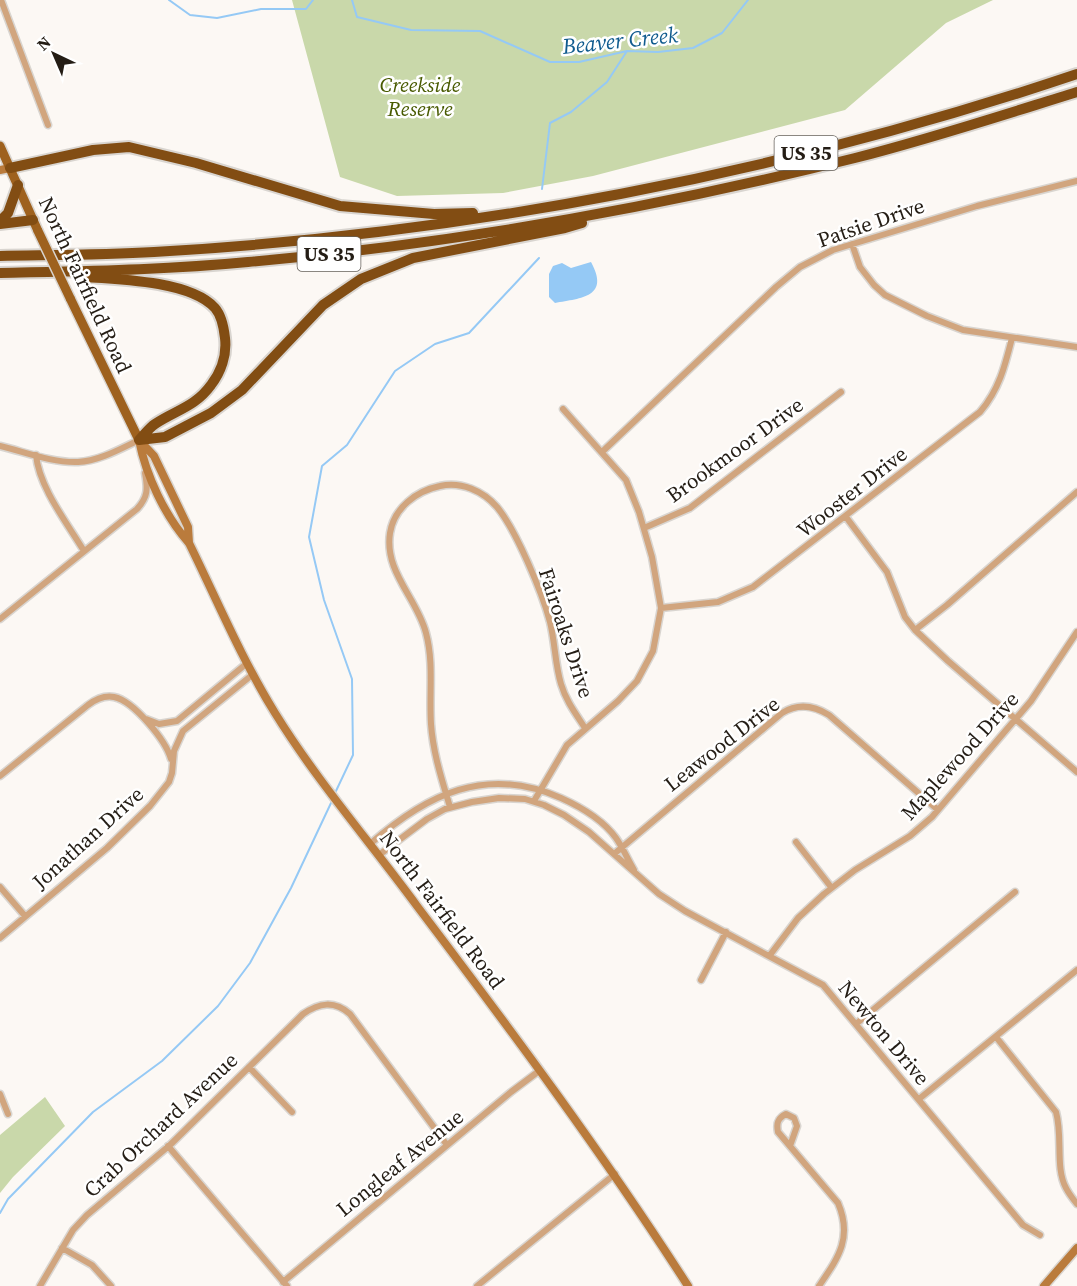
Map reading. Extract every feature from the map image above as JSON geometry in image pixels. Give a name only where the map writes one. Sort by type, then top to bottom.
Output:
[{"type":"highway","name":"US 35","points":[[0,256],[154,252],[262,244],[530,210],[685,181],[803,153],[919,123],[1077,74]]},
{"type":"highway","name":"US 35","points":[[0,273],[138,269],[279,259],[492,233],[625,210],[857,157],[1077,92]]},
{"type":"highway","points":[[5,169],[93,150],[129,147],[196,163],[340,206],[434,214],[530,210]]},
{"type":"highway","points":[[0,223],[8,213],[18,185]]},
{"type":"highway","points":[[139,440],[165,437],[211,413],[242,390],[323,305],[344,289],[378,270],[413,258],[565,228],[625,210]]},
{"type":"highway","points":[[0,223],[33,220]]},
{"type":"highway","points":[[30,272],[138,281],[170,287],[201,297],[216,309],[223,326],[226,350],[222,365],[211,385],[191,405],[153,424],[139,440]]},
{"type":"main road","name":"North Fairfield Road","points":[[0,146],[5,169],[18,185],[139,440],[143,461],[179,532],[189,543],[252,675],[332,796],[379,855],[615,1174],[688,1286]]},
{"type":"main road","name":"North Fairfield Road","points":[[139,440],[154,456],[188,527],[189,543]]},
{"type":"main road","points":[[1044,1286],[1077,1248]]},
{"type":"street","points":[[1,0],[48,125]]},
{"type":"street","name":"Patsie Drive","points":[[602,452],[785,278],[822,255],[976,206],[1077,181]]},
{"type":"street","points":[[852,244],[860,267],[885,295],[951,326],[1012,338],[1077,347]]},
{"type":"street","name":"Wooster Drive","points":[[661,608],[711,603],[743,593],[763,581],[980,412],[992,398],[1000,382],[1012,338]]},
{"type":"street","name":"Brookmoor Drive","points":[[644,528],[690,508],[841,392]]},
{"type":"street","points":[[534,801],[563,751],[637,681],[653,651],[661,608],[656,573],[644,528],[626,480],[562,409]]},
{"type":"street","points":[[0,446],[65,462],[90,460],[139,440]]},
{"type":"street","points":[[36,455],[38,468],[45,484],[84,551]]},
{"type":"street","points":[[0,619],[137,509],[146,499],[148,490],[143,461]]},
{"type":"street","name":"Fairoaks Drive","points":[[450,807],[432,741],[431,672],[426,633],[419,614],[395,571],[390,555],[390,531],[396,517],[407,502],[420,492],[442,485],[464,486],[484,495],[501,513],[538,586],[550,622],[561,686],[570,706],[585,728]]},
{"type":"street","points":[[915,630],[1077,492]]},
{"type":"street","points":[[846,517],[887,572],[905,617],[915,630],[1077,772]]},
{"type":"street","name":"Maplewood Drive","points":[[770,955],[798,918],[831,887],[910,836],[938,810],[1035,696],[1077,632]]},
{"type":"street","points":[[142,717],[159,724],[177,721],[246,664]]},
{"type":"street","name":"Jonathan Drive","points":[[0,938],[107,848],[150,806],[170,782],[175,747],[183,731],[252,675]]},
{"type":"street","points":[[0,776],[95,700],[107,697],[119,699],[128,704],[142,717],[166,746],[172,763]]},
{"type":"street","name":"Leawood Drive","points":[[614,854],[782,713],[801,706],[814,708],[829,715],[938,810]]},
{"type":"street","name":"Newton Drive","points":[[370,844],[403,817],[446,794],[492,784],[516,785],[540,790],[587,812],[615,837],[638,876]]},
{"type":"street","name":"Newton Drive","points":[[379,855],[405,833],[450,807],[499,798],[534,801],[574,822],[614,854],[651,889],[667,900],[823,985],[1023,1225],[1040,1235]]},
{"type":"street","points":[[796,842],[831,887]]},
{"type":"street","points":[[0,887],[25,916]]},
{"type":"street","points":[[856,1024],[1015,892]]},
{"type":"street","points":[[701,980],[726,933]]},
{"type":"street","points":[[919,1099],[1077,970]]},
{"type":"street","name":"Crab Orchard Avenue","points":[[40,1286],[62,1248],[87,1215],[168,1146],[303,1014],[322,1004],[338,1006],[350,1014],[447,1145]]},
{"type":"street","points":[[996,1037],[1056,1112],[1060,1126],[1060,1171],[1065,1188],[1077,1204]]},
{"type":"street","points":[[249,1067],[292,1112]]},
{"type":"street","name":"Longleaf Avenue","points":[[285,1284],[447,1145],[539,1071]]},
{"type":"street","points":[[0,1094],[8,1114]]},
{"type":"street","points":[[790,1146],[797,1125],[794,1118],[786,1114],[779,1118],[776,1125],[778,1132],[838,1203],[843,1215],[845,1230],[839,1255],[819,1286]]},
{"type":"street","points":[[168,1146],[285,1284]]},
{"type":"street","points":[[478,1286],[615,1174]]},
{"type":"street","points":[[62,1248],[92,1265],[111,1286]]},
{"type":"green space","name":"Creekside Reserve","points":[[292,0],[993,0],[946,23],[845,110],[593,176],[503,193],[397,196],[340,177]]},
{"type":"green space","points":[[45,1097],[65,1126],[13,1177],[0,1193],[0,1135]]},
{"type":"water","points":[[591,262],[597,282],[590,294],[555,303],[549,297],[549,274],[553,266],[562,263],[571,268]]},
{"type":"waterway","name":"Beaver Creek","points":[[169,0],[190,15],[217,18],[261,9],[306,9],[313,0]]},
{"type":"waterway","name":"Beaver Creek","points":[[352,0],[357,17],[411,30],[480,31],[550,62],[579,62],[627,51],[658,52],[693,48],[722,33],[748,0]]},
{"type":"waterway","points":[[542,189],[550,123],[571,112],[607,82],[627,51]]},
{"type":"waterway","points":[[336,791],[353,755],[352,679],[324,600],[309,537],[322,466],[347,445],[395,371],[435,344],[469,333],[539,258]]},
{"type":"waterway","points":[[0,1213],[8,1199],[93,1112],[162,1061],[218,1006],[250,963],[291,888],[331,803]]}]
